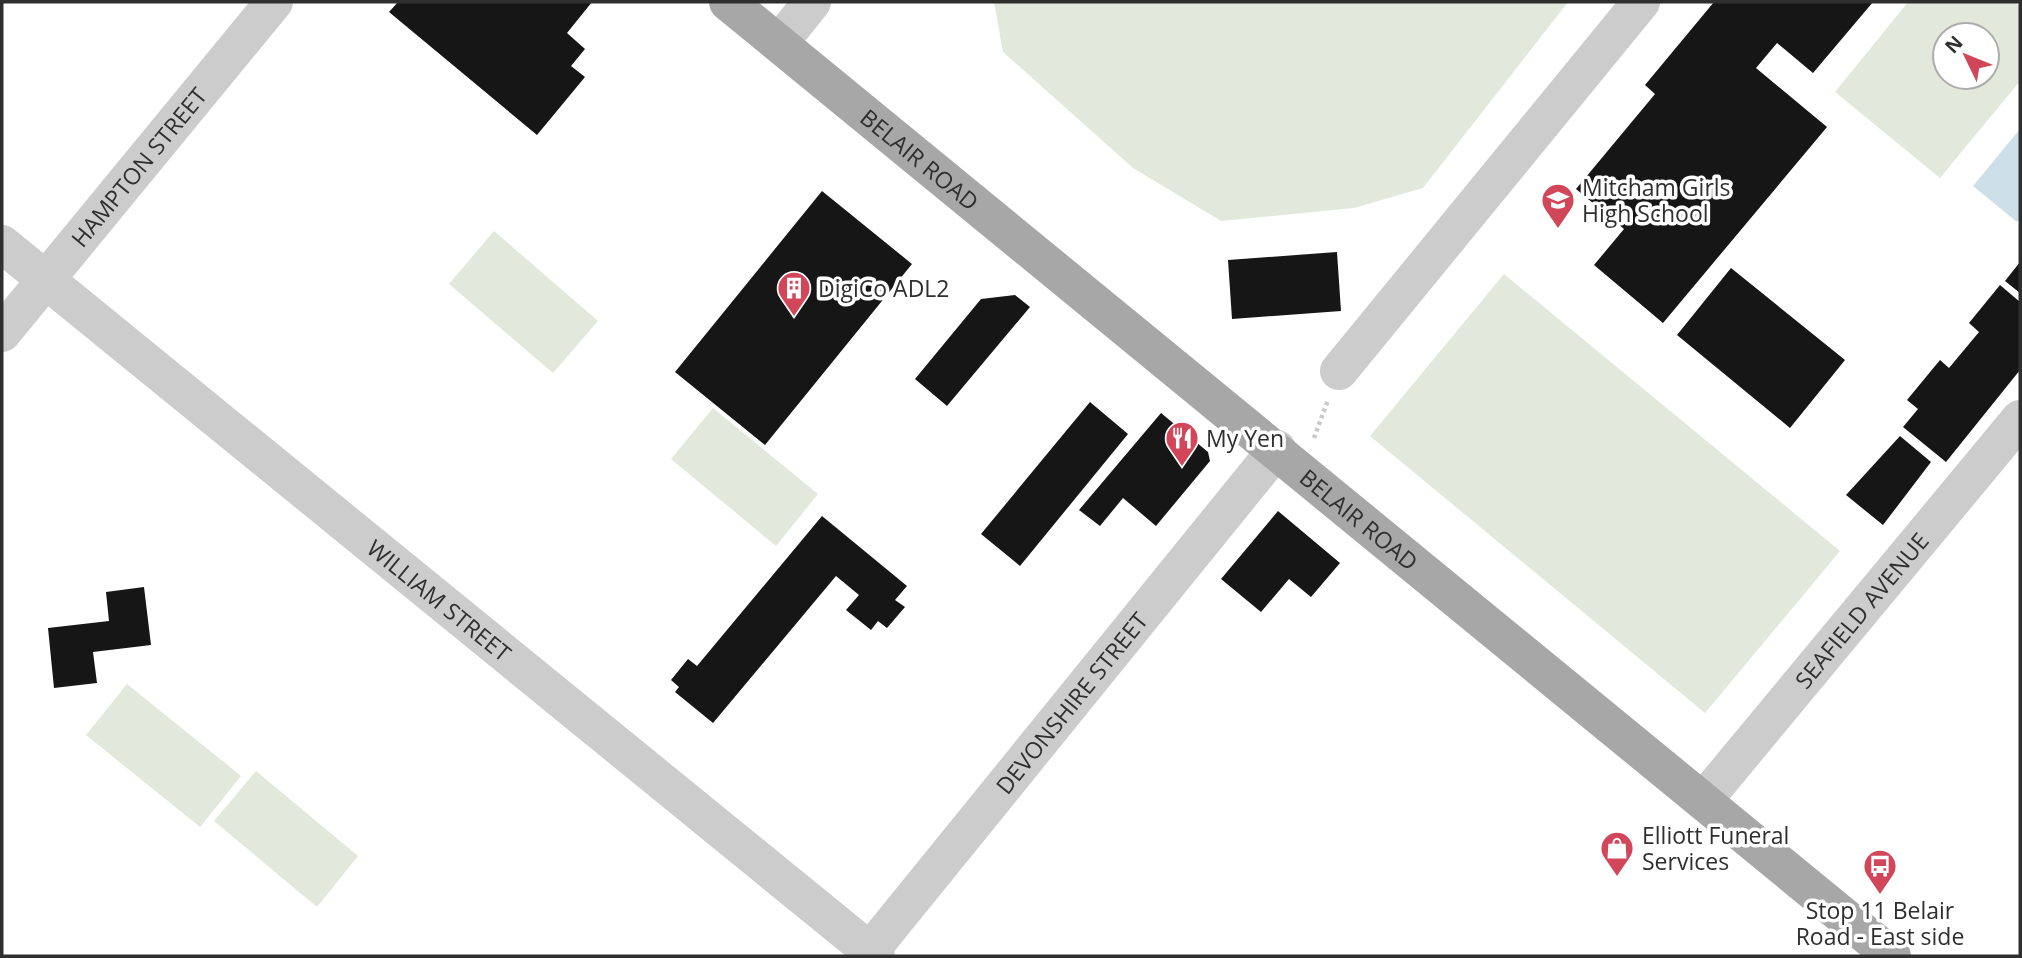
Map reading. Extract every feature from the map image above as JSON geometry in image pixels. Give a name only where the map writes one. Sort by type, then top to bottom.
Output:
[{"type":"main road","name":"BELAIR ROAD","points":[[728,2],[1892,956]]},
{"type":"street","name":"HAMPTON STREET","points":[[2,333],[274,2]]},
{"type":"street","points":[[779,43],[812,2]]},
{"type":"street","points":[[1339,371],[1640,2]]},
{"type":"street","name":"WILLIAM STREET","points":[[2,244],[871,955]]},
{"type":"street","name":"SEAFIELD AVENUE","points":[[1703,801],[2020,419]]},
{"type":"street","name":"DEVONSHIRE STREET","points":[[871,955],[1285,456]]},
{"type":"path","points":[[1285,456],[1312,442],[1339,371]]},
{"type":"shaded area","points":[[994,2],[1568,2],[1423,188],[1354,208],[1221,221],[1133,168],[1003,52]]},
{"type":"shaded area","points":[[1908,2],[2014,2],[2020,7],[2020,81],[1940,178],[1835,92]]},
{"type":"shaded area","points":[[2020,129],[2020,218],[2017,222],[1973,186]]},
{"type":"shaded area","points":[[494,231],[598,321],[553,373],[449,284]]},
{"type":"shaded area","points":[[1504,274],[1840,551],[1705,713],[1370,436]]},
{"type":"shaded area","points":[[713,408],[818,494],[776,546],[671,459]]},
{"type":"shaded area","points":[[127,684],[241,776],[200,827],[86,735]]},
{"type":"shaded area","points":[[256,771],[358,856],[317,907],[214,821]]},
{"type":"building","points":[[398,2],[592,2],[567,33],[585,49],[571,66],[585,77],[537,135],[389,12]]},
{"type":"building","points":[[1714,2],[1873,2],[1813,73],[1777,43],[1756,68],[1827,127],[1663,323],[1594,265],[1624,229],[1576,189],[1655,94],[1645,85]]},
{"type":"building","name":"DigiCo ADL2","points":[[822,191],[912,264],[765,445],[675,372]]},
{"type":"building","points":[[1337,252],[1341,311],[1232,319],[1228,260]]},
{"type":"building","points":[[2020,262],[2020,293],[2005,281]]},
{"type":"building","points":[[1731,268],[1845,360],[1790,428],[1677,335]]},
{"type":"building","points":[[2000,285],[2020,302],[2020,370],[1946,462],[1903,427],[1918,409],[1907,400],[1940,360],[1949,368],[1979,332],[1969,323]]},
{"type":"building","points":[[1015,295],[1030,307],[947,406],[915,379],[981,299]]},
{"type":"building","points":[[1090,402],[1128,434],[1020,566],[981,534]]},
{"type":"building","points":[[1161,413],[1208,452],[1210,461],[1156,526],[1123,498],[1100,526],[1079,510]]},
{"type":"building","points":[[1900,436],[1931,462],[1883,525],[1846,495]]},
{"type":"building","points":[[1278,511],[1340,563],[1311,597],[1289,579],[1261,612],[1221,579]]},
{"type":"building","points":[[822,516],[907,586],[895,600],[905,607],[887,628],[878,621],[871,630],[846,610],[859,595],[836,576],[713,723],[675,692],[679,687],[671,680],[688,659],[697,666]]},
{"type":"building","points":[[144,587],[151,645],[93,652],[97,683],[54,688],[48,628],[109,621],[106,592]]},
{"type":"place","name":"Mitcham Girls High School","points":[[1558,230]]},
{"type":"place","name":"DigiCo ADL2","points":[[794,318]]},
{"type":"place","name":"My Yen","points":[[1182,468]]},
{"type":"place","name":"Elliott Funeral Services","points":[[1617,878]]},
{"type":"place","name":"Stop 11 Belair Road - East side","points":[[1880,896]]}]
